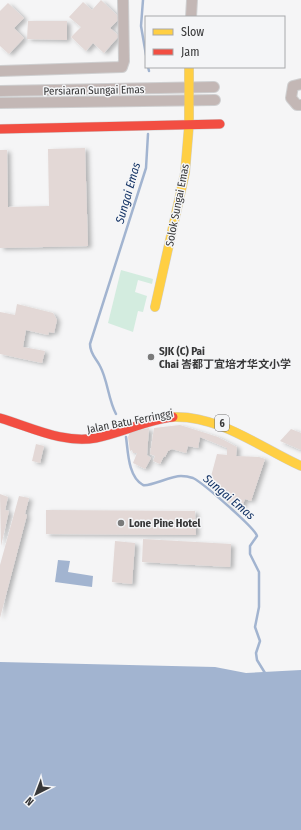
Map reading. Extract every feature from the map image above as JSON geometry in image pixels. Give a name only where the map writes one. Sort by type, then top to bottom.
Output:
[{"type":"main road","name":"Solok Sungai Emas","points":[[155,307],[185,173],[189,125],[189,68]]},
{"type":"main road","points":[[0,129],[220,124]]},
{"type":"main road","name":"Jalan Batu Ferringgi","points":[[0,410],[51,427],[74,430],[92,430],[174,414],[194,413],[212,418],[301,466]]},
{"type":"main road","name":"Jalan Batu Ferringgi","points":[[0,418],[45,433],[74,438],[93,438],[174,414]]},
{"type":"main road","name":"Jalan Batu Ferringgi","points":[[265,446],[301,460]]},
{"type":"street","points":[[0,71],[122,67],[124,61],[123,0]]},
{"type":"street","points":[[191,16],[192,0]]},
{"type":"street","points":[[301,84],[293,86],[292,98],[297,104],[301,104]]},
{"type":"street","name":"Persiaran Sungai Emas","points":[[0,91],[214,87]]},
{"type":"street","name":"Persiaran Sungai Emas","points":[[0,103],[215,100]]},
{"type":"green space","points":[[121,270],[153,279],[152,284],[138,280],[135,292],[147,296],[143,312],[138,311],[133,332],[108,323]]},
{"type":"water","points":[[58,560],[70,561],[68,572],[93,576],[92,587],[55,582]]},
{"type":"water","points":[[0,662],[215,667],[246,673],[301,670],[301,830],[0,830]]},
{"type":"building","points":[[101,0],[120,18],[110,28],[119,36],[104,53],[93,43],[86,51],[71,37],[81,27],[69,17],[83,2],[92,10]]},
{"type":"building","points":[[8,3],[24,18],[14,28],[24,38],[9,54],[0,46],[0,11]]},
{"type":"building","points":[[28,21],[67,21],[67,40],[27,39]]},
{"type":"building","points":[[85,148],[88,246],[0,248],[0,150],[7,150],[8,207],[49,206],[48,149]]},
{"type":"building","points":[[17,304],[53,313],[57,320],[54,333],[49,332],[48,335],[26,330],[23,347],[45,351],[42,363],[0,354],[0,312],[15,315]]},
{"type":"building","points":[[180,425],[218,437],[237,447],[236,456],[259,457],[265,459],[251,501],[245,499],[241,509],[233,507],[209,484],[217,454],[227,455],[227,448],[200,437],[198,448],[188,446],[186,453],[172,449],[168,451],[165,457],[164,456],[160,464],[153,461],[155,456],[150,454],[154,428]]},
{"type":"building","points":[[149,428],[147,455],[151,458],[145,469],[133,463],[137,453],[133,453],[132,450],[130,451],[128,437],[130,432]]},
{"type":"building","points":[[291,429],[301,433],[301,450],[280,441]]},
{"type":"building","points":[[36,444],[44,446],[40,463],[32,461]]},
{"type":"building","points":[[0,494],[8,497],[5,510],[9,511],[1,546]]},
{"type":"building","points":[[19,496],[29,498],[25,514],[27,515],[0,618],[0,565]]},
{"type":"building","name":"Lone Pine Hotel","points":[[46,510],[195,511],[196,535],[46,534]]},
{"type":"building","points":[[143,539],[231,544],[230,567],[142,562]]},
{"type":"building","points":[[115,541],[135,543],[132,584],[112,582]]},
{"type":"waterway","name":"Sungai Emas","points":[[143,0],[141,26],[145,49]]},
{"type":"waterway","name":"Sungai Emas","points":[[116,414],[111,402],[103,372],[92,353],[90,344],[146,168],[148,134]]},
{"type":"waterway","name":"Sungai Emas","points":[[126,437],[128,456],[134,476],[143,485],[176,476],[193,478],[207,488],[248,524],[257,536],[250,546],[250,554],[259,572],[259,607],[255,627],[260,641],[256,653],[257,660],[265,673]]},
{"type":"traffic: slow","points":[[155,307],[185,173],[189,125],[189,68]]},
{"type":"traffic: slow","points":[[173,417],[207,421],[223,427],[301,466]]},
{"type":"traffic: jam","points":[[0,129],[220,124]]},
{"type":"traffic: jam","points":[[0,418],[47,434],[71,439],[84,439],[106,436],[153,421],[173,417]]},
{"type":"place","name":"SJK (C) Pai Chai 峇都丁宜培才华文小学","points":[[151,357]]},
{"type":"place","name":"Lone Pine Hotel","points":[[121,523]]}]
